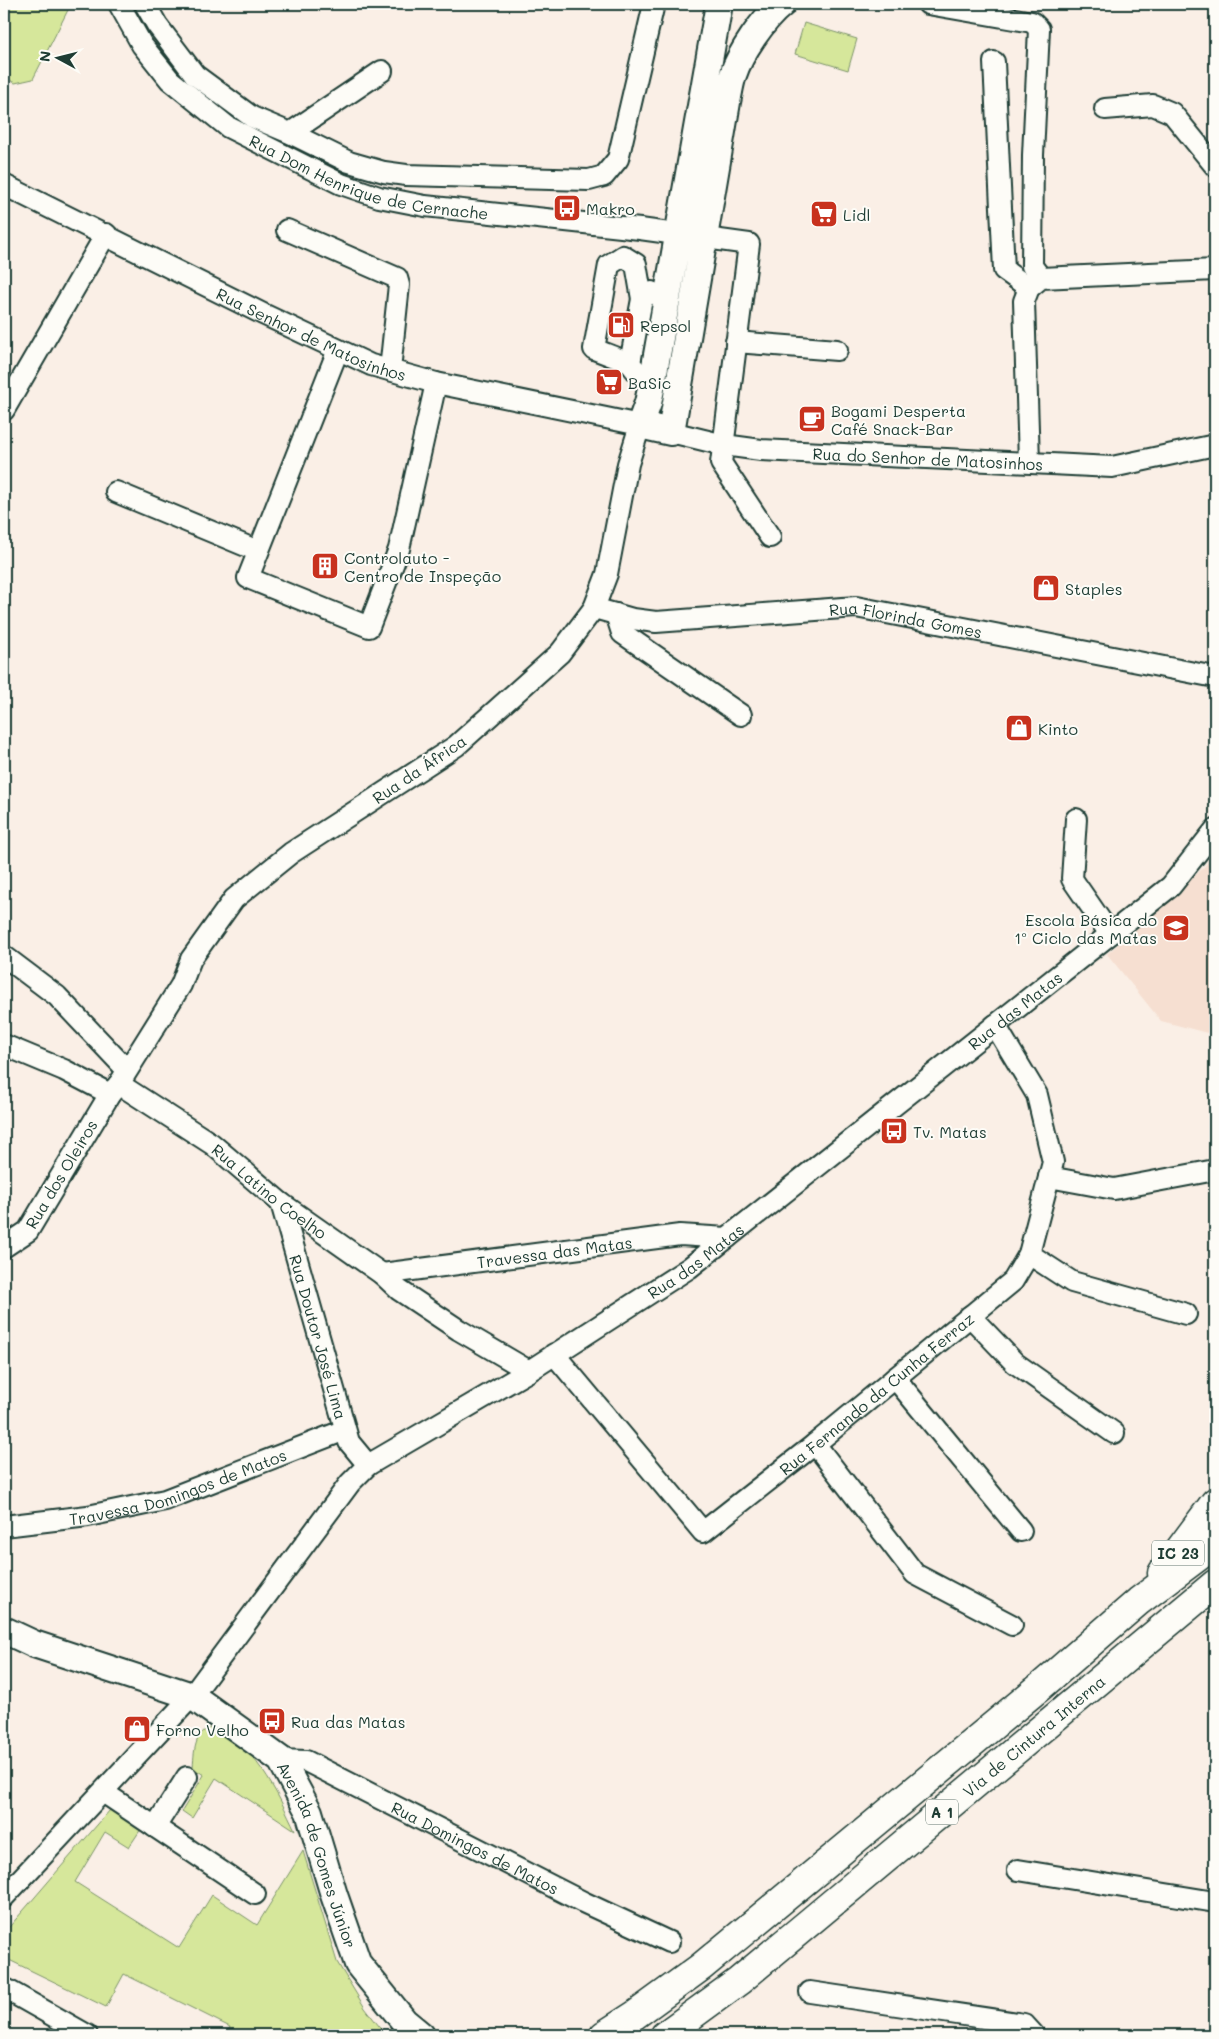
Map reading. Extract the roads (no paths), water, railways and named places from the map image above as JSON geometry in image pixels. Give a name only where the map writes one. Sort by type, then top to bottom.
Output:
[{"type":"highway","name":"IC 23","points":[[1139,1601],[1179,1552],[1215,1502]]},
{"type":"highway","name":"A 1","points":[[1139,1601],[1215,1544]]},
{"type":"highway","name":"Via de Cintura Interna","points":[[665,2035],[739,1981],[1215,1584]]},
{"type":"highway","name":"Via de Cintura Interna","points":[[604,2035],[702,1967],[1027,1698],[1139,1601]]},
{"type":"main road","points":[[671,432],[691,236],[720,4]]},
{"type":"main road","points":[[640,425],[651,389],[670,280],[691,236],[734,73],[751,42],[773,10],[782,4]]},
{"type":"main road","name":"Rua do Senhor de Matosinhos","points":[[640,425],[671,432]]},
{"type":"main road","points":[[4,1630],[34,1644],[192,1696]]},
{"type":"main road","name":"Avenida de Gomes Júnior","points":[[192,1696],[281,1760],[309,1812],[334,1895],[358,1964],[404,2021],[420,2035]]},
{"type":"street","name":"Rua Dom Henrique de Cernache","points":[[120,4],[142,45],[170,80],[228,127],[341,184],[379,198],[425,206],[749,244],[736,342]]},
{"type":"street","points":[[145,4],[157,26],[195,75],[252,118],[290,133],[349,162],[384,172],[406,175],[589,180],[604,176],[618,159],[654,4]]},
{"type":"street","points":[[928,4],[1032,22],[1039,29],[1033,155],[1032,266],[1035,283],[1024,301],[1029,462]]},
{"type":"street","points":[[994,62],[1004,270],[1035,283],[1215,270]]},
{"type":"street","points":[[290,133],[382,71]]},
{"type":"street","points":[[1105,110],[1153,105],[1172,113],[1215,166]]},
{"type":"street","points":[[379,198],[384,172]]},
{"type":"street","name":"Rua Senhor de Matosinhos","points":[[4,185],[371,365],[436,383],[640,425]]},
{"type":"street","points":[[287,230],[397,278],[400,285],[390,370]]},
{"type":"street","points":[[4,410],[106,234]]},
{"type":"street","points":[[630,363],[642,298],[636,264],[623,256],[609,265],[594,348],[630,363],[651,389]]},
{"type":"street","points":[[642,298],[670,280]]},
{"type":"street","points":[[770,537],[721,463],[736,342],[837,350]]},
{"type":"street","points":[[338,350],[248,578],[369,627],[399,549],[436,383]]},
{"type":"street","name":"Rua da África","points":[[119,1083],[181,985],[191,959],[234,899],[290,853],[456,746],[560,653],[594,608],[607,574],[628,464],[640,425]]},
{"type":"street","name":"Rua do Senhor de Matosinhos","points":[[671,432],[724,445],[761,450],[1112,467],[1215,445]]},
{"type":"street","points":[[116,492],[258,550]]},
{"type":"street","name":"Rua Florinda Gomes","points":[[594,608],[633,619],[656,622],[856,607],[1215,677]]},
{"type":"street","points":[[616,614],[622,633],[741,715]]},
{"type":"street","points":[[1076,819],[1072,879],[1110,934]]},
{"type":"street","name":"Rua das Matas","points":[[4,1897],[192,1696],[350,1484],[368,1465],[529,1371],[689,1268],[1171,886],[1215,830]]},
{"type":"street","points":[[4,956],[57,996],[119,1083]]},
{"type":"street","name":"Rua Fernando da Cunha Ferraz","points":[[554,1354],[703,1532],[815,1444],[1013,1282],[1029,1254],[1053,1162],[1037,1095],[995,1025]]},
{"type":"street","name":"Rua Latino Coelho","points":[[4,1045],[64,1070],[119,1083],[212,1144],[281,1203],[382,1274],[399,1290],[451,1325],[529,1371]]},
{"type":"street","name":"Rua dos Oleiros","points":[[4,1247],[28,1231],[119,1083]]},
{"type":"street","points":[[1049,1177],[1114,1188],[1215,1170]]},
{"type":"street","name":"Rua Doutor José Lima","points":[[281,1203],[345,1430],[349,1442],[368,1465]]},
{"type":"street","name":"Travessa das Matas","points":[[382,1274],[680,1235],[727,1238]]},
{"type":"street","points":[[1029,1254],[1072,1282],[1186,1314]]},
{"type":"street","points":[[970,1316],[1015,1363],[1114,1433]]},
{"type":"street","points":[[895,1378],[1021,1531]]},
{"type":"street","name":"Travessa Domingos de Matos","points":[[4,1526],[88,1516],[165,1500],[345,1430]]},
{"type":"street","points":[[815,1444],[915,1574],[1012,1624]]},
{"type":"street","name":"Rua Domingos de Matos","points":[[281,1760],[306,1761],[583,1902],[669,1942]]},
{"type":"street","points":[[154,1827],[187,1777]]},
{"type":"street","points":[[103,1792],[255,1894]]},
{"type":"street","points":[[1018,1870],[1215,1902]]},
{"type":"street","points":[[4,1988],[87,2035]]},
{"type":"street","points":[[810,1992],[1024,2024],[1034,2035]]},
{"type":"place","name":"Makro","points":[[567,208]]},
{"type":"place","name":"Lidl","points":[[824,214]]},
{"type":"place","name":"Repsol","points":[[621,325]]},
{"type":"place","name":"BaSic","points":[[609,382]]},
{"type":"place","name":"Bogami Desperta Café Snack-Bar","points":[[812,419]]},
{"type":"place","name":"Controlauto - Centro de Inspeção","points":[[325,566]]},
{"type":"place","name":"Staples","points":[[1046,588]]},
{"type":"place","name":"Kinto","points":[[1019,728]]},
{"type":"place","name":"Escola Básica do 1º Ciclo das Matas","points":[[1176,928]]},
{"type":"place","name":"Tv. Matas","points":[[894,1131]]},
{"type":"place","name":"Rua das Matas","points":[[272,1721]]},
{"type":"place","name":"Forno Velho","points":[[137,1729]]}]
